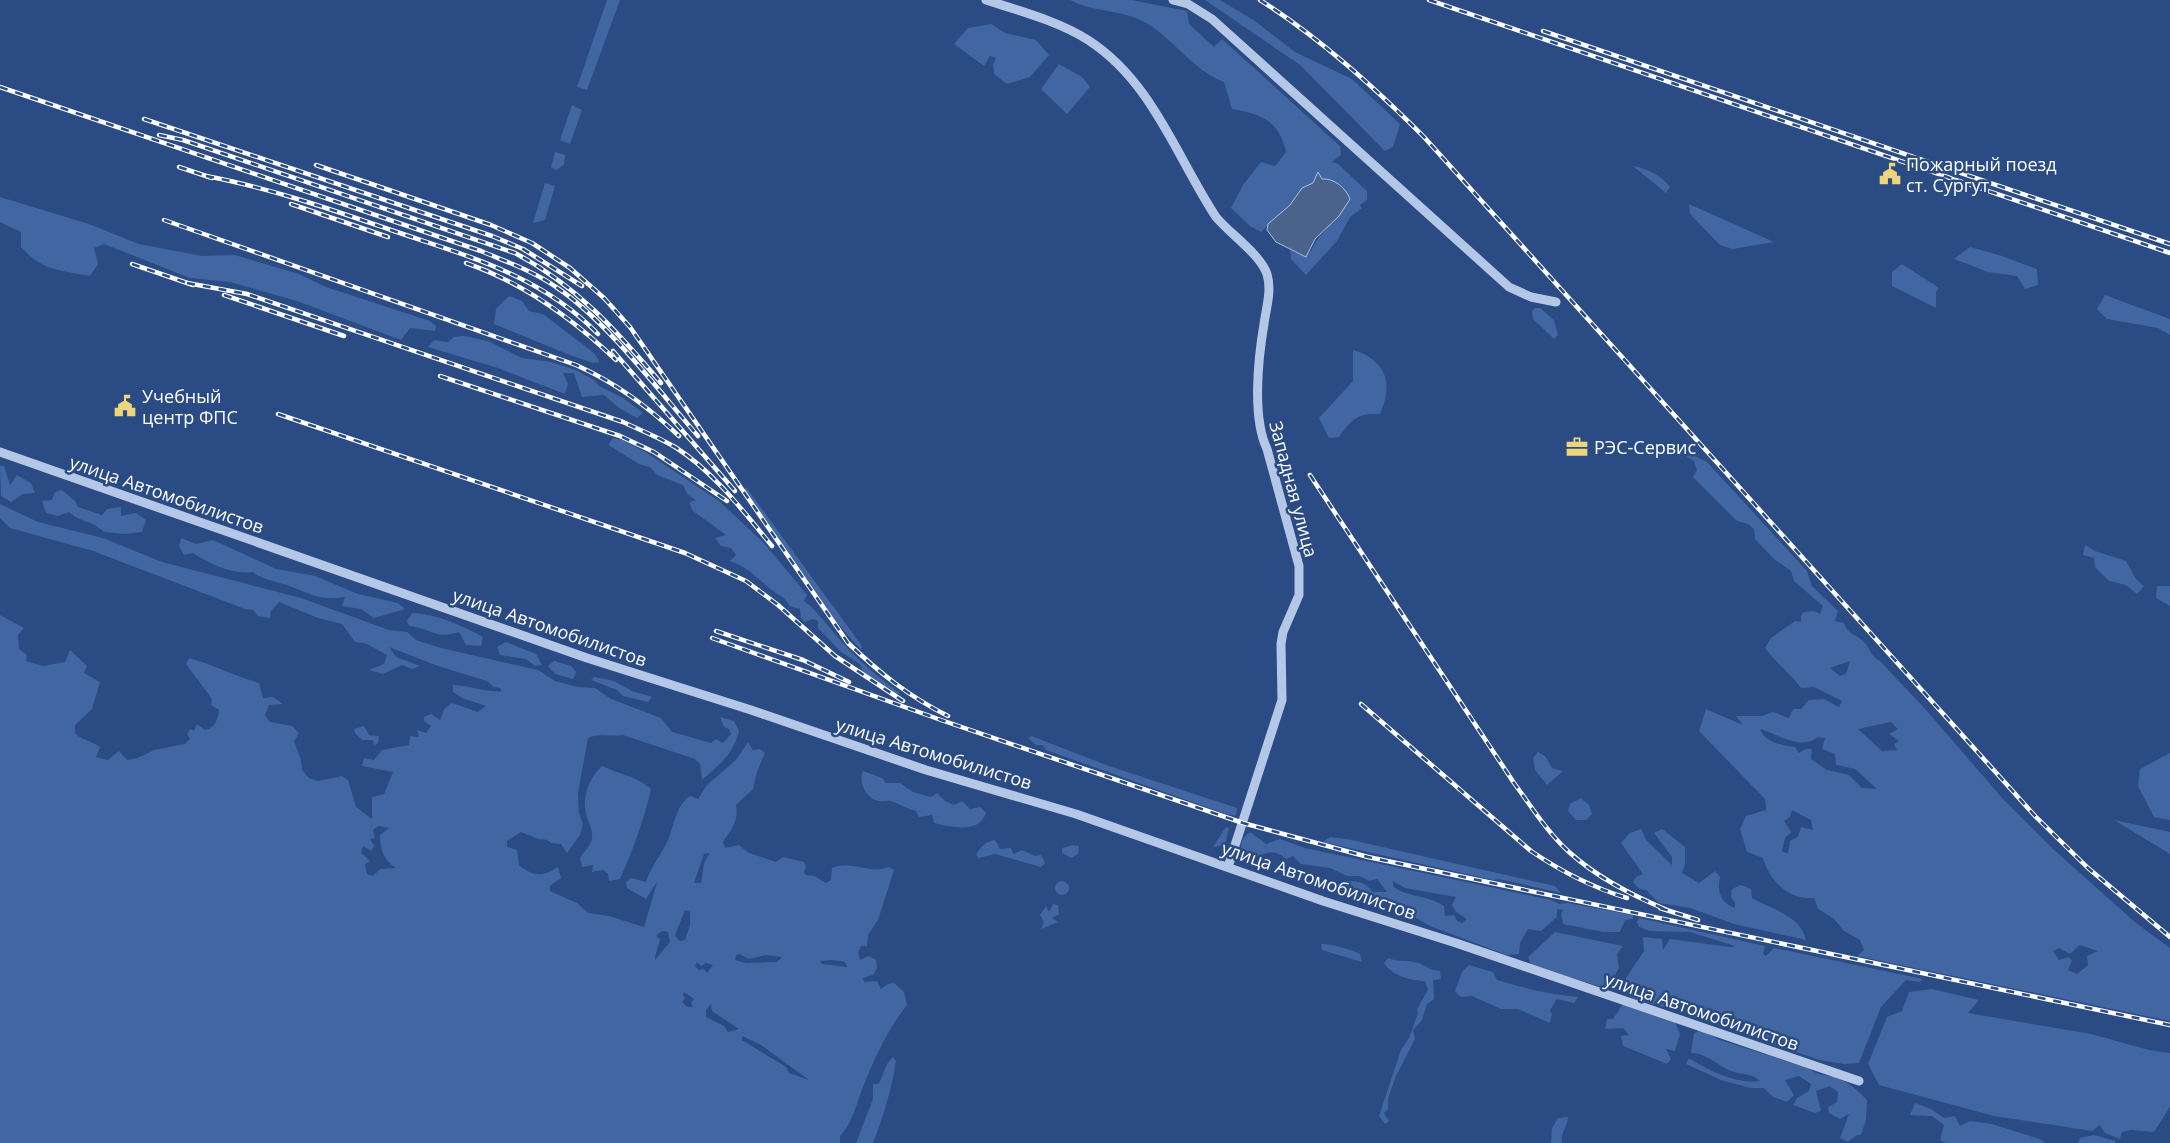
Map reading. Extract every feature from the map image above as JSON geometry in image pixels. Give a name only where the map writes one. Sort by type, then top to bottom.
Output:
[{"type":"street","name":"Западная улица","points":[[986,0],[1066,28],[1087,40],[1114,60],[1140,89],[1156,112],[1216,217],[1228,232],[1258,260],[1266,273],[1269,294],[1263,326],[1258,417],[1260,434],[1267,450],[1299,566],[1301,581],[1300,595],[1281,644],[1282,700],[1228,868]]},
{"type":"street","points":[[1173,0],[1188,4],[1212,19],[1509,287],[1531,297],[1556,302]]},
{"type":"street","name":"улица Автомобилистов","points":[[0,452],[587,658],[751,710],[926,770],[1076,814],[1323,901],[1456,943],[1859,1082]]},
{"type":"shaded area","points":[[607,0],[620,0],[587,90],[577,87]]},
{"type":"shaded area","points":[[1070,0],[1131,0],[1187,11],[1189,24],[1214,47],[1222,39],[1340,146],[1341,155],[1332,162],[1338,164],[1367,191],[1367,200],[1360,205],[1362,208],[1350,217],[1337,241],[1306,275],[1291,259],[1290,250],[1306,257],[1325,231],[1322,179],[1319,173],[1313,183],[1302,188],[1290,205],[1261,232],[1250,226],[1231,208],[1243,185],[1261,162],[1275,166],[1286,152],[1283,141],[1274,126],[1252,113],[1232,109],[1224,82],[1203,71],[1148,24],[1139,19],[1089,7]]},
{"type":"shaded area","points":[[1205,0],[1220,0],[1255,21],[1295,52],[1352,79],[1400,124],[1393,147],[1385,151],[1300,65]]},
{"type":"shaded area","points":[[991,24],[1005,33],[1036,40],[1049,55],[1030,77],[1007,84],[994,74],[993,65],[996,58],[990,56],[984,66],[954,44],[968,28]]},
{"type":"shaded area","points":[[1059,64],[1082,77],[1090,87],[1067,114],[1041,89]]},
{"type":"shaded area","points":[[572,105],[582,110],[570,144],[560,140]]},
{"type":"shaded area","points":[[555,152],[565,155],[564,165],[556,170],[551,167]]},
{"type":"shaded area","points":[[1633,166],[1648,171],[1662,179],[1670,187],[1666,193]]},
{"type":"shaded area","points":[[1318,172],[1322,179],[1331,180],[1339,185],[1346,191],[1350,199],[1339,216],[1315,239],[1306,257],[1276,242],[1267,230],[1268,224],[1290,205],[1302,188],[1313,183]]},
{"type":"shaded area","points":[[545,183],[555,186],[545,220],[533,223]]},
{"type":"shaded area","points":[[0,197],[89,224],[139,244],[202,256],[235,255],[299,274],[326,287],[430,321],[436,326],[435,331],[410,328],[401,340],[297,301],[230,282],[190,278],[104,244],[94,248],[98,264],[90,276],[61,271],[36,261],[21,247],[21,232],[0,222]]},
{"type":"shaded area","points":[[1689,204],[1774,242],[1733,249],[1720,245],[1690,214]]},
{"type":"shaded area","points":[[1970,247],[2037,269],[2038,285],[2025,289],[2017,276],[1988,272],[1954,259]]},
{"type":"shaded area","points":[[1902,264],[1939,288],[1936,292],[1936,308],[1892,286],[1892,272]]},
{"type":"shaded area","points":[[2105,295],[2170,319],[2170,335],[2158,328],[2107,319],[2097,309]]},
{"type":"shaded area","points":[[509,296],[522,301],[529,311],[543,314],[594,353],[600,362],[593,363],[567,354],[494,324],[496,309]]},
{"type":"shaded area","points":[[1535,308],[1540,308],[1554,320],[1558,335],[1554,339],[1533,319],[1532,311]]},
{"type":"shaded area","points":[[464,336],[488,341],[522,358],[551,362],[578,371],[594,380],[599,386],[623,398],[643,413],[637,418],[619,408],[604,395],[582,397],[574,373],[563,373],[568,384],[565,394],[498,368],[428,347],[434,340],[448,342],[454,337]]},
{"type":"shaded area","points":[[1353,350],[1364,354],[1380,366],[1386,383],[1384,403],[1380,414],[1360,416],[1339,437],[1329,438],[1319,418],[1353,381]]},
{"type":"shaded area","points":[[613,438],[624,440],[647,453],[719,501],[764,543],[807,595],[804,601],[819,615],[836,636],[869,669],[900,693],[896,695],[864,674],[860,664],[841,652],[818,628],[818,621],[813,619],[805,622],[801,618],[800,609],[790,606],[753,574],[730,561],[736,555],[731,548],[721,546],[715,538],[726,535],[693,511],[689,503],[696,500],[688,495],[683,485],[657,475],[650,467],[639,464],[608,445]]},
{"type":"shaded area","points":[[1689,453],[1707,462],[1807,571],[1812,586],[1838,611],[1835,621],[1844,623],[1850,632],[1864,642],[1874,657],[1927,711],[2003,799],[2053,849],[2136,923],[2170,948],[2170,1021],[1857,956],[1864,950],[1860,940],[1844,931],[1834,919],[1818,909],[1814,898],[1796,896],[1782,888],[1770,875],[1763,858],[1747,852],[1740,829],[1746,816],[1766,810],[1765,799],[1699,731],[1706,709],[1743,725],[1736,716],[1762,716],[1773,712],[1789,718],[1793,709],[1801,709],[1809,700],[1824,699],[1839,707],[1842,701],[1814,687],[1801,688],[1765,648],[1771,638],[1795,621],[1801,622],[1801,615],[1804,612],[1814,611],[1820,614],[1823,606],[1794,581],[1791,571],[1774,559],[1755,539],[1754,529],[1748,524],[1737,521],[1693,477],[1697,470],[1694,461],[1686,456]],"holes":[[[1850,661],[1846,674],[1840,676],[1830,668]],[[1891,722],[1898,729],[1889,734],[1899,741],[1894,744],[1897,750],[1882,751],[1858,729]],[[1760,729],[1797,742],[1811,741],[1818,737],[1825,738],[1822,749],[1835,754],[1836,765],[1855,769],[1877,789],[1862,788],[1849,775],[1827,770],[1811,759],[1812,749],[1806,749],[1799,753],[1795,747],[1774,742],[1762,734]],[[1792,810],[1811,820],[1813,830],[1801,827],[1798,837],[1790,841],[1788,854],[1782,851],[1785,838],[1791,832],[1784,821],[1790,817]],[[2079,945],[2098,951],[2087,956],[2088,965],[2077,974],[2068,970],[2072,961],[2069,957],[2059,960],[2053,951],[2059,948],[2070,954]]]},
{"type":"shaded area","points":[[0,466],[4,466],[10,485],[17,475],[31,483],[35,493],[23,494],[11,502],[1,496]]},
{"type":"shaded area","points":[[746,487],[862,646],[861,650],[799,572],[744,490]]},
{"type":"shaded area","points":[[62,490],[75,501],[78,507],[102,515],[107,509],[121,507],[121,516],[136,513],[146,520],[142,532],[125,534],[104,532],[95,525],[69,512],[58,516],[46,513],[42,501],[52,500],[55,492]]},
{"type":"shaded area","points":[[0,504],[38,522],[103,538],[162,562],[301,598],[389,630],[407,632],[416,640],[441,648],[538,670],[555,681],[578,687],[595,688],[611,699],[661,718],[672,732],[711,743],[716,739],[723,743],[731,734],[729,729],[724,727],[720,717],[734,721],[739,731],[733,747],[725,759],[702,780],[700,764],[695,759],[623,735],[588,738],[578,793],[579,813],[583,824],[580,835],[567,853],[561,844],[551,843],[548,840],[539,839],[521,832],[507,841],[507,847],[517,850],[519,865],[534,874],[547,873],[558,867],[561,878],[550,886],[550,891],[577,903],[588,913],[609,916],[644,927],[657,882],[646,899],[627,888],[626,882],[631,878],[646,882],[668,840],[678,810],[685,800],[690,796],[698,799],[707,785],[736,760],[748,742],[753,750],[760,749],[765,753],[757,772],[753,789],[736,805],[735,821],[723,842],[725,848],[739,845],[749,853],[776,862],[783,857],[804,862],[806,867],[804,872],[806,875],[814,876],[826,883],[831,880],[832,868],[839,866],[846,865],[875,869],[889,867],[894,870],[878,920],[868,935],[867,946],[861,946],[858,953],[860,960],[869,956],[876,960],[877,968],[873,975],[863,978],[864,982],[877,981],[881,989],[888,984],[894,983],[904,992],[907,1005],[877,1055],[851,1119],[840,1136],[840,1143],[0,1143],[0,615],[24,628],[18,635],[19,649],[27,655],[26,661],[43,666],[65,662],[70,650],[87,666],[84,673],[100,682],[92,709],[75,725],[75,733],[100,747],[96,757],[108,760],[119,751],[127,760],[138,758],[154,750],[185,744],[190,739],[187,734],[190,729],[194,731],[197,724],[205,730],[214,725],[219,710],[211,705],[212,699],[186,664],[189,658],[259,683],[263,698],[273,697],[283,704],[269,705],[265,715],[270,722],[292,726],[299,733],[294,741],[301,760],[302,770],[309,778],[318,781],[342,776],[348,780],[356,807],[372,819],[372,797],[384,794],[393,772],[362,766],[364,758],[374,760],[382,750],[409,745],[410,736],[419,737],[417,730],[426,733],[431,726],[424,721],[424,717],[431,714],[440,720],[444,709],[452,703],[478,712],[486,706],[462,698],[453,692],[453,685],[502,691],[487,681],[438,666],[389,647],[396,657],[420,666],[412,669],[402,665],[383,674],[369,670],[384,664],[387,655],[365,643],[355,642],[342,624],[318,618],[279,602],[271,611],[270,618],[258,616],[253,610],[245,609],[93,551],[10,528],[0,518]],"holes":[[[378,826],[389,828],[380,835],[381,845],[386,858],[396,868],[380,869],[373,876],[367,874],[365,864],[370,861],[361,853],[363,846],[371,851],[374,846],[370,839],[375,838],[373,830]],[[710,853],[704,863],[701,883],[694,883],[704,854]],[[685,910],[690,912],[690,925],[685,940],[679,941],[675,935]],[[662,931],[668,932],[670,942],[655,960],[660,939],[656,936]],[[739,954],[749,959],[766,955],[782,957],[777,962],[746,963],[735,960],[736,955]],[[832,960],[845,962],[847,967],[822,964],[820,961]],[[697,962],[701,966],[706,963],[713,965],[707,973],[704,969],[699,970],[695,966]],[[684,992],[694,999],[691,1003],[693,1007],[687,1007],[682,1002],[685,998],[683,996]],[[711,1004],[712,1011],[739,1029],[728,1032],[724,1026],[706,1017],[706,1010]],[[742,1036],[761,1045],[809,1080],[789,1073],[786,1067],[742,1040]]]},
{"type":"shaded area","points":[[181,538],[196,544],[213,540],[276,569],[315,576],[358,594],[398,603],[405,609],[374,618],[361,609],[342,606],[345,597],[329,598],[316,596],[266,579],[253,572],[238,572],[222,568],[193,553],[184,555],[179,546]]},
{"type":"shaded area","points":[[2085,545],[2095,551],[2126,561],[2136,579],[2144,586],[2137,594],[2126,585],[2109,581],[2095,567],[2094,558],[2083,555]]},
{"type":"shaded area","points":[[2157,586],[2170,586],[2170,606],[2156,598]]},
{"type":"shaded area","points":[[412,613],[440,618],[466,628],[483,637],[481,646],[466,645],[459,632],[444,635],[409,626],[407,621]]},
{"type":"shaded area","points":[[506,642],[536,654],[542,665],[535,666],[526,659],[500,655],[497,647]]},
{"type":"shaded area","points":[[554,661],[571,666],[576,672],[573,679],[555,674],[548,666]]},
{"type":"shaded area","points":[[594,677],[614,681],[632,691],[652,697],[648,702],[623,696],[617,690],[591,680]]},
{"type":"shaded area","points":[[364,726],[369,735],[379,736],[378,743],[374,745],[373,740],[362,740],[355,733],[354,729]]},
{"type":"shaded area","points":[[1031,736],[1109,766],[1237,808],[1236,816],[1046,750],[1043,745],[1036,745],[1028,738]]},
{"type":"shaded area","points":[[1538,752],[1545,756],[1552,768],[1563,771],[1547,785],[1535,770],[1533,758]]},
{"type":"shaded area","points":[[2170,753],[2170,820],[2154,817],[2138,786],[2140,769]]},
{"type":"shaded area","points":[[602,766],[634,779],[651,789],[638,835],[620,879],[609,881],[608,874],[603,870],[592,872],[593,865],[582,867],[580,858],[592,839],[586,815],[586,792],[592,778]]},
{"type":"shaded area","points":[[863,771],[882,778],[886,783],[900,783],[913,792],[931,797],[937,793],[945,801],[954,805],[962,801],[970,809],[980,807],[986,813],[982,820],[971,826],[957,827],[934,823],[932,815],[919,817],[916,811],[891,801],[874,800],[867,794],[862,785]]},
{"type":"shaded area","points":[[1581,798],[1589,805],[1592,814],[1586,820],[1576,820],[1568,811],[1570,804]]},
{"type":"shaded area","points":[[2114,820],[2170,832],[2170,854]]},
{"type":"shaded area","points":[[1226,827],[1229,828],[1225,845],[1213,847]]},
{"type":"shaded area","points":[[1641,829],[1646,840],[1672,865],[1672,857],[1654,833],[1662,829],[1685,847],[1685,864],[1682,873],[1699,883],[1715,871],[1720,877],[1719,892],[1723,900],[1730,906],[1735,908],[1735,903],[1731,897],[1732,889],[1741,885],[1751,889],[1752,898],[1784,914],[1798,924],[1806,940],[1734,924],[1690,908],[1659,903],[1646,890],[1640,889],[1633,882],[1636,877],[1643,874],[1621,843],[1630,833]]},
{"type":"shaded area","points":[[1250,832],[1266,844],[1280,839],[1305,848],[1551,900],[1559,904],[1568,903],[1633,915],[1633,919],[1625,920],[1620,932],[1603,932],[1563,924],[1561,914],[1563,910],[1557,909],[1557,917],[1541,931],[1528,929],[1520,943],[1519,954],[1507,955],[1430,926],[1391,904],[1366,896],[1345,882],[1357,881],[1367,886],[1373,892],[1387,892],[1377,879],[1369,881],[1360,876],[1347,876],[1330,868],[1301,864],[1293,856],[1286,859],[1276,853],[1267,853],[1249,863],[1241,856],[1241,846],[1245,837]],"holes":[[[1393,881],[1405,888],[1456,897],[1452,905],[1456,912],[1467,919],[1462,923],[1457,921],[1454,915],[1445,916],[1444,906],[1438,902],[1398,890],[1393,886]]]},
{"type":"shaded area","points":[[1330,837],[1347,839],[1555,886],[1561,893],[1499,879],[1493,880],[1323,842]]},
{"type":"shaded area","points":[[995,840],[1000,849],[1011,848],[1013,854],[1022,850],[1035,856],[1041,855],[1045,863],[1041,867],[995,854],[979,858],[976,855],[984,845]]},
{"type":"shaded area","points":[[1072,845],[1079,846],[1078,854],[1071,858],[1062,853],[1062,848]]},
{"type":"shaded area","points":[[1059,881],[1065,881],[1069,888],[1065,895],[1059,895],[1055,891],[1055,885]]},
{"type":"shaded area","points":[[1053,904],[1058,905],[1059,914],[1052,918],[1058,922],[1041,929],[1044,922],[1040,915],[1046,906],[1049,912]]},
{"type":"shaded area","points":[[1639,918],[1765,946],[1763,954],[1766,956],[1774,948],[1923,979],[1920,982],[1906,980],[1881,1007],[1859,1063],[1844,1064],[1819,1060],[1679,1011],[1634,999],[1625,992],[1626,978],[1644,951],[1643,937],[1662,939],[1663,950],[1670,939],[1730,947],[1735,946],[1690,932],[1650,931],[1639,927],[1637,922]]},
{"type":"shaded area","points":[[1555,932],[1623,946],[1617,954],[1619,968],[1609,985],[1601,987],[1531,965],[1528,957]]},
{"type":"shaded area","points":[[1321,944],[1356,952],[1360,954],[1362,962],[1322,950]]},
{"type":"shaded area","points":[[1388,958],[1421,964],[1432,970],[1440,971],[1441,979],[1433,980],[1434,999],[1427,1004],[1422,1020],[1413,1030],[1415,1039],[1395,1078],[1388,1099],[1388,1109],[1384,1113],[1389,1121],[1385,1124],[1379,1116],[1401,1050],[1409,1038],[1418,1013],[1417,1009],[1428,990],[1425,981],[1414,980],[1391,971],[1384,963]]},
{"type":"shaded area","points":[[1469,965],[1493,972],[1497,980],[1537,991],[1578,997],[1574,1003],[1557,999],[1550,1010],[1552,1014],[1550,1023],[1518,1009],[1501,1009],[1472,996],[1461,997],[1455,991],[1462,972]]},
{"type":"shaded area","points":[[1932,989],[1979,1000],[1968,1013],[2091,1034],[2149,1050],[2170,1053],[2170,1107],[2154,1132],[2131,1130],[2122,1132],[2120,1139],[2105,1133],[2100,1125],[2092,1131],[1994,1116],[1879,1085],[1868,1064],[1887,1017],[1902,1011],[1909,992]]},
{"type":"shaded area","points":[[1623,1004],[1675,1022],[1680,1034],[1675,1051],[1666,1049],[1671,1059],[1667,1064],[1623,1046],[1621,1036],[1629,1035],[1623,1028],[1605,1029],[1607,1019],[1613,1019]]},
{"type":"shaded area","points":[[1701,1030],[1720,1040],[1808,1068],[1818,1074],[1839,1078],[1848,1083],[1867,1100],[1866,1120],[1861,1135],[1857,1135],[1848,1142],[1840,1138],[1849,1114],[1840,1119],[1829,1113],[1828,1107],[1837,1102],[1838,1092],[1830,1086],[1816,1091],[1821,1111],[1815,1113],[1793,1105],[1797,1098],[1809,1091],[1811,1084],[1799,1076],[1785,1080],[1794,1095],[1787,1102],[1773,1097],[1764,1088],[1751,1088],[1721,1080],[1686,1064],[1689,1058],[1723,1076],[1760,1081],[1751,1075],[1729,1070],[1702,1055],[1691,1053],[1694,1033]]},
{"type":"shaded area","points":[[893,1057],[896,1061],[892,1082],[884,1113],[873,1143],[856,1143],[873,1099],[873,1084],[879,1084],[887,1064]]},
{"type":"shaded area","points":[[1915,1103],[1931,1109],[1944,1118],[1955,1116],[1960,1126],[1970,1121],[1992,1124],[2040,1139],[2045,1143],[1945,1143],[1940,1140],[1944,1125],[1932,1116],[1910,1115]]},
{"type":"shaded area","points":[[1568,1117],[1562,1136],[1562,1143],[1551,1143],[1552,1128],[1558,1118]]},
{"type":"shaded area","points":[[2094,1135],[2115,1141],[2115,1143],[2078,1143],[2080,1138]]},
{"type":"railway","points":[[1260,0],[1346,64],[1424,137],[2036,817],[2088,868],[2170,937]]},
{"type":"railway","points":[[1429,0],[2170,253]]},
{"type":"railway","points":[[1543,31],[2170,244]]},
{"type":"railway","points":[[0,87],[481,251],[529,271],[556,287],[594,318],[631,357],[698,436]]},
{"type":"railway","points":[[144,119],[492,236],[523,249],[582,286]]},
{"type":"railway","points":[[159,135],[183,140],[515,253],[558,280],[577,295],[611,327],[661,383]]},
{"type":"railway","points":[[316,165],[491,225],[532,243],[570,268],[604,298],[630,327],[848,643],[895,683],[948,716]]},
{"type":"railway","points":[[179,167],[212,178]]},
{"type":"railway","points":[[206,176],[300,200],[475,259],[527,282],[552,297],[576,314],[598,334]]},
{"type":"railway","points":[[291,204],[388,237]]},
{"type":"railway","points":[[164,220],[576,365],[604,379],[630,396],[679,436]]},
{"type":"railway","points":[[466,263],[508,281],[546,303],[582,330],[616,360]]},
{"type":"railway","points":[[132,264],[193,285]]},
{"type":"railway","points":[[187,283],[247,294],[623,422],[675,447],[689,457],[715,480],[772,546]]},
{"type":"railway","points":[[224,295],[344,336]]},
{"type":"railway","points":[[613,351],[735,491]]},
{"type":"railway","points":[[440,376],[620,436],[654,452],[727,501]]},
{"type":"railway","points":[[278,414],[685,553],[746,581],[778,605],[835,656],[903,701]]},
{"type":"railway","points":[[1310,475],[1514,783],[1546,827],[1569,852],[1591,870],[1628,892],[1667,910]]},
{"type":"railway","points":[[716,631],[803,660],[849,682]]},
{"type":"railway","points":[[712,638],[941,720],[1243,823],[1368,857],[2170,1025]]},
{"type":"railway","points":[[1361,704],[1531,851],[1577,878],[1627,898]]},
{"type":"railway","points":[[1660,908],[1698,920]]},
{"type":"place","name":"Пожарный поезд ст. Сургут","points":[[1890,174]]},
{"type":"place","name":"Учебный центр ФПС","points":[[125,406]]},
{"type":"place","name":"РЭС-Сервис","points":[[1577,447]]}]
